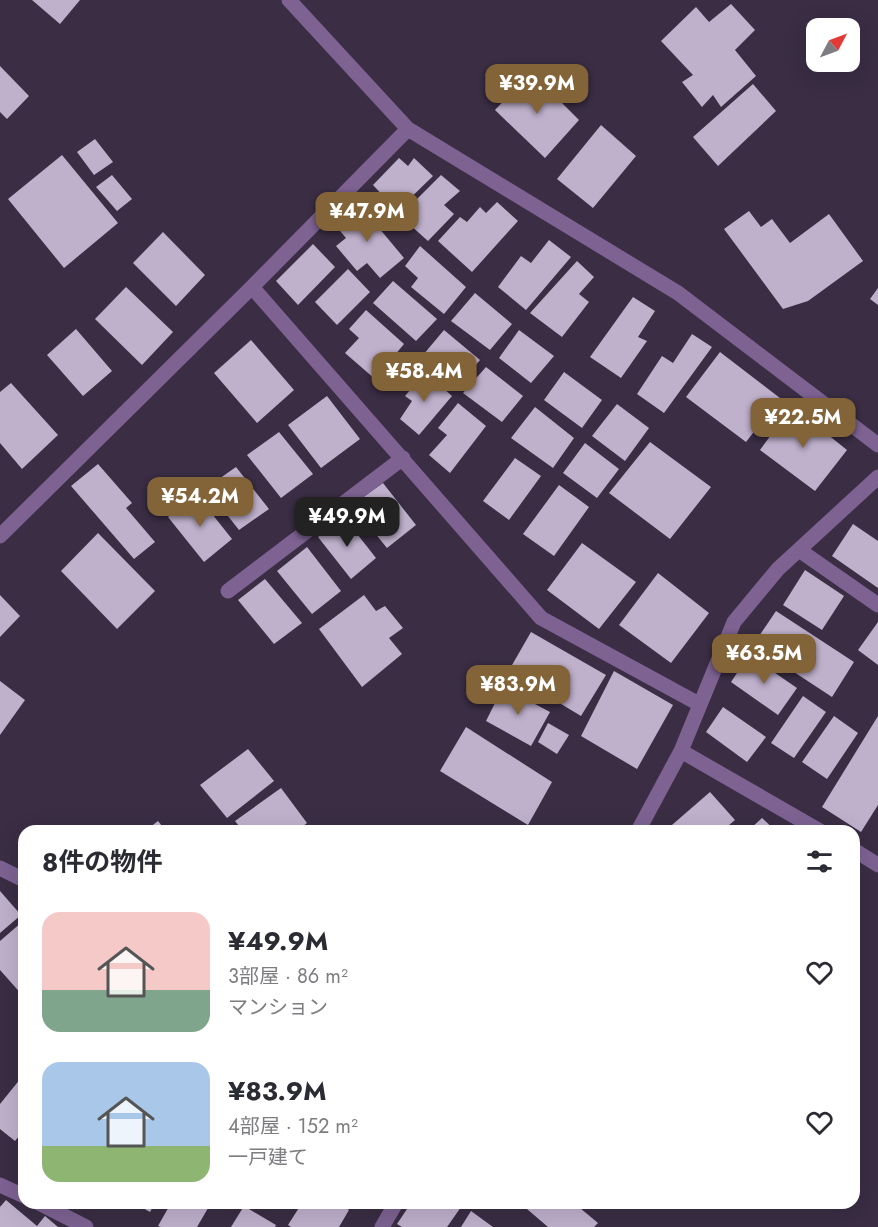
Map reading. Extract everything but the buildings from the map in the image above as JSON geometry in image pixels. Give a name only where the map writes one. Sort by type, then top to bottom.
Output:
[{"type":"street","points":[[289,0],[408,129],[678,293],[878,445]]},
{"type":"street","points":[[0,536],[408,129]]},
{"type":"street","points":[[252,287],[541,618],[699,704]]},
{"type":"street","points":[[228,591],[403,458]]},
{"type":"street","points":[[641,825],[681,751],[734,622],[778,569],[878,477]]},
{"type":"street","points":[[799,550],[878,604]]},
{"type":"street","points":[[681,751],[810,825]]},
{"type":"street","points":[[860,854],[878,865]]},
{"type":"street","points":[[0,868],[18,877]]},
{"type":"street","points":[[0,1185],[18,1193]]},
{"type":"street","points":[[51,1209],[86,1227]]},
{"type":"street","points":[[382,1227],[392,1209]]}]
